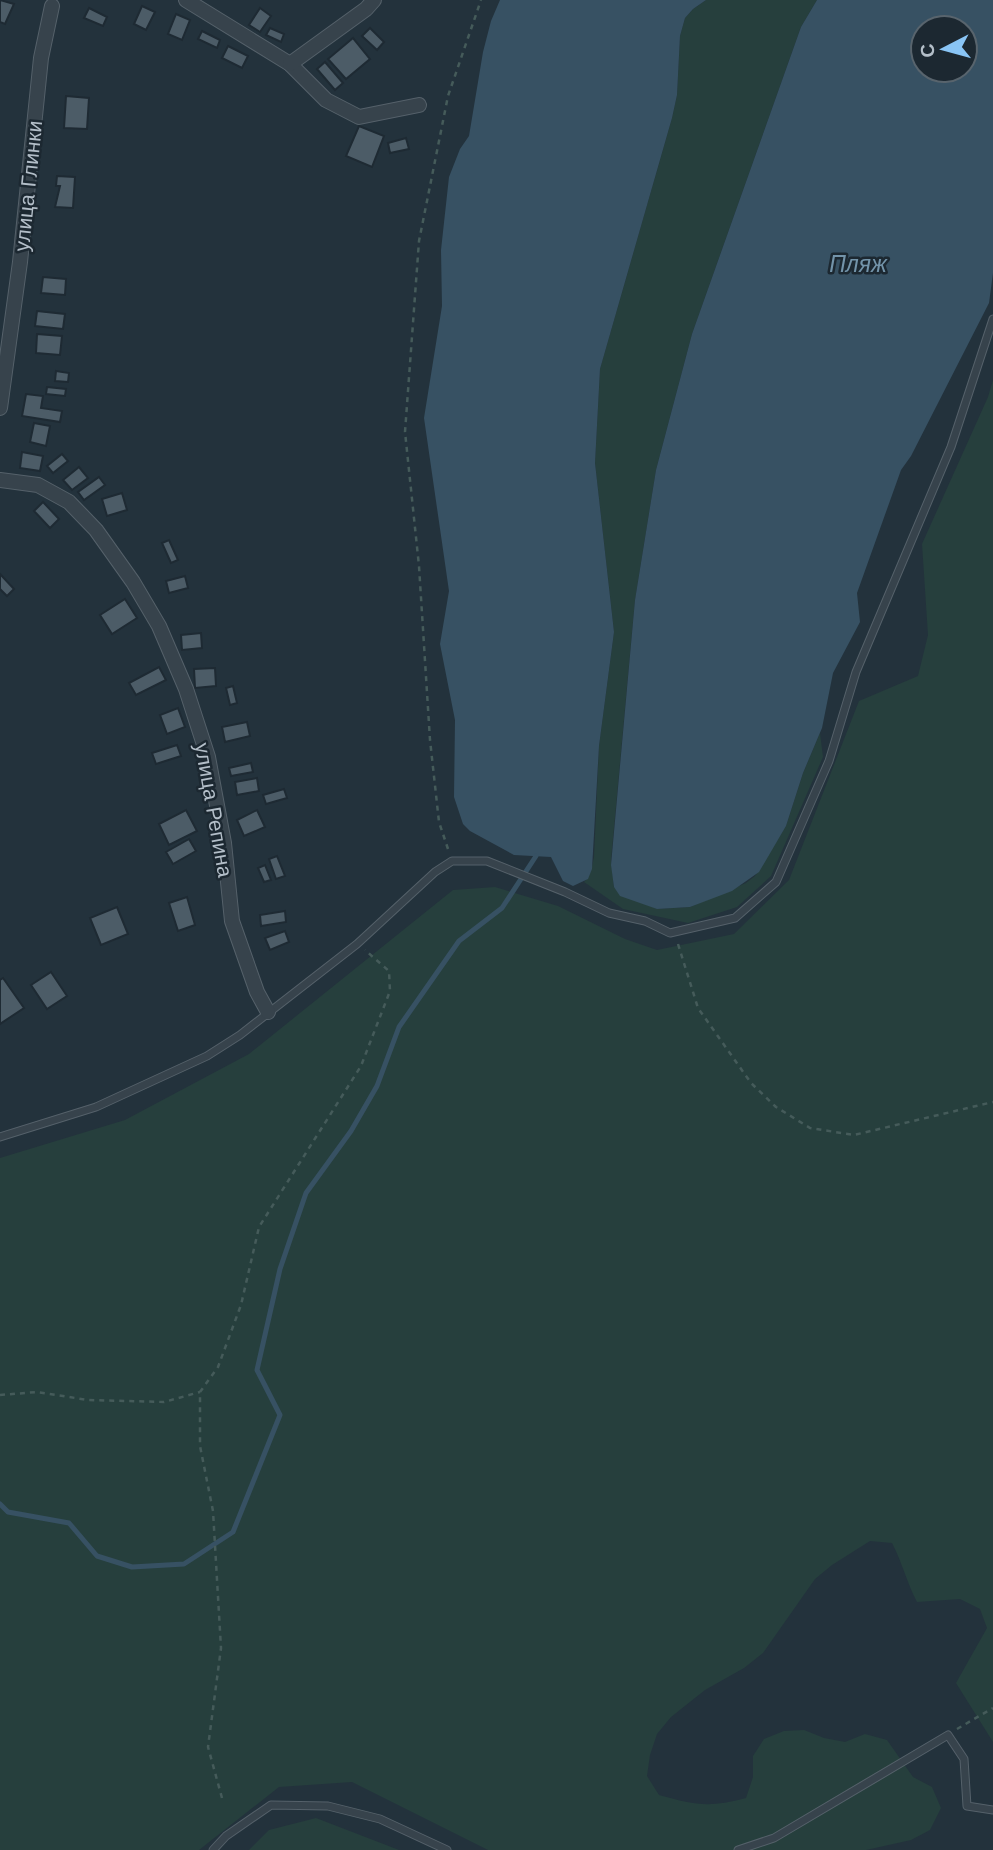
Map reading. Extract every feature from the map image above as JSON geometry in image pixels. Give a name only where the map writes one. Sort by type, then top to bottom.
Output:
[{"type":"street","points":[[186,0],[290,64],[326,100],[359,117],[419,105]]},
{"type":"street","points":[[290,64],[366,9],[374,0]]},
{"type":"street","name":"улица Глинки","points":[[0,408],[20,261],[41,58],[51,2]]},
{"type":"street","name":"улица Репина","points":[[0,480],[38,485],[69,502],[96,530],[133,582],[159,626],[186,689],[208,757],[224,843],[232,920],[257,992],[268,1012]]},
{"type":"lane","points":[[0,1137],[96,1107],[208,1056],[240,1035],[357,944],[435,872],[452,861],[487,861],[610,913],[645,921],[670,933],[735,918],[776,882],[828,761],[856,672],[951,447],[993,319]]},
{"type":"lane","points":[[738,1850],[774,1838],[948,1735],[964,1759],[967,1806],[993,1810]]},
{"type":"lane","points":[[214,1850],[226,1836],[271,1805],[328,1806],[380,1819],[447,1850]]},
{"type":"path","points":[[452,861],[439,822],[430,740],[419,566],[405,432],[419,241],[448,96],[481,0]]},
{"type":"path","points":[[670,933],[678,944],[698,1008],[751,1083],[776,1107],[810,1128],[854,1135],[993,1102]]},
{"type":"path","points":[[222,1798],[208,1747],[221,1648],[213,1511],[200,1446],[200,1392],[218,1367],[241,1305],[259,1227],[362,1066],[390,991],[389,971],[357,944]]},
{"type":"path","points":[[0,1395],[37,1392],[88,1400],[164,1402],[200,1392]]},
{"type":"path","points":[[948,1735],[993,1708]]},
{"type":"green space","points":[[706,0],[817,0],[801,27],[692,334],[656,470],[635,600],[611,860],[614,887],[657,909],[690,907],[746,883],[755,876],[786,826],[803,773],[820,733],[823,757],[771,876],[737,907],[688,923],[623,909],[584,882],[590,874],[594,857],[599,746],[614,632],[595,463],[600,369],[672,118],[677,95],[680,36],[685,18]]},
{"type":"green space","points":[[993,380],[993,1742],[956,1683],[987,1628],[980,1609],[960,1599],[917,1602],[892,1543],[870,1541],[815,1579],[763,1653],[744,1668],[705,1690],[671,1717],[657,1734],[647,1776],[659,1795],[702,1804],[733,1801],[746,1798],[753,1777],[753,1756],[764,1739],[784,1731],[804,1730],[845,1742],[865,1734],[887,1740],[913,1777],[932,1787],[941,1808],[930,1830],[911,1840],[866,1850],[488,1850],[352,1782],[279,1787],[199,1850],[0,1850],[0,1158],[125,1120],[249,1054],[453,890],[495,887],[558,906],[625,939],[657,950],[734,934],[789,880],[859,701],[918,676],[928,635],[922,544],[988,397]]},
{"type":"green space","points":[[316,1818],[399,1850],[249,1850],[269,1830]]},
{"type":"water","points":[[500,0],[706,0],[685,18],[680,36],[677,95],[672,118],[600,369],[595,463],[614,632],[599,746],[592,869],[588,879],[573,886],[563,881],[551,857],[514,855],[470,831],[463,824],[454,797],[455,720],[440,644],[449,591],[424,418],[442,306],[441,250],[449,177],[460,149],[469,136],[483,52]]},
{"type":"water","name":"Пляж","points":[[817,0],[993,0],[993,273],[989,303],[911,456],[901,470],[857,593],[860,622],[833,673],[822,728],[803,773],[786,826],[759,872],[732,891],[690,907],[657,909],[620,896],[614,887],[611,865],[635,600],[656,470],[692,334],[801,27]]},
{"type":"building","points":[[0,0],[14,4],[5,24],[0,22]]},
{"type":"building","points":[[142,6],[155,12],[146,30],[134,24]]},
{"type":"building","points":[[89,8],[107,17],[103,26],[84,18]]},
{"type":"building","points":[[260,8],[271,16],[260,32],[249,25]]},
{"type":"building","points":[[176,14],[190,20],[182,40],[168,34]]},
{"type":"building","points":[[270,28],[284,34],[281,42],[266,35]]},
{"type":"building","points":[[370,28],[384,42],[377,50],[362,36]]},
{"type":"building","points":[[202,31],[220,40],[217,48],[198,39]]},
{"type":"building","points":[[353,38],[370,59],[346,79],[328,59]]},
{"type":"building","points":[[228,46],[248,56],[242,68],[222,58]]},
{"type":"building","points":[[325,62],[343,83],[335,90],[317,69]]},
{"type":"building","points":[[66,96],[89,98],[87,129],[64,128]]},
{"type":"building","points":[[359,126],[384,136],[372,167],[346,156]]},
{"type":"building","points":[[406,138],[409,149],[390,153],[388,143]]},
{"type":"building","points":[[57,176],[75,177],[73,208],[55,207],[60,186],[56,186]]},
{"type":"building","points":[[43,277],[66,279],[65,295],[41,293]]},
{"type":"building","points":[[37,311],[65,314],[63,329],[35,326]]},
{"type":"building","points":[[37,334],[62,336],[60,355],[36,353]]},
{"type":"building","points":[[56,371],[69,373],[68,382],[55,381]]},
{"type":"building","points":[[47,387],[66,389],[65,396],[46,394]]},
{"type":"building","points":[[26,394],[43,396],[41,408],[62,411],[60,422],[22,416]]},
{"type":"building","points":[[34,423],[50,426],[46,446],[30,442]]},
{"type":"building","points":[[22,452],[43,456],[40,471],[20,468]]},
{"type":"building","points":[[62,454],[68,461],[53,473],[47,466]]},
{"type":"building","points":[[79,467],[88,478],[72,490],[63,480]]},
{"type":"building","points":[[99,477],[105,485],[84,500],[78,492]]},
{"type":"building","points":[[122,493],[127,510],[107,516],[102,499]]},
{"type":"building","points":[[43,502],[59,519],[50,528],[34,511]]},
{"type":"building","points":[[169,540],[178,560],[171,563],[162,543]]},
{"type":"building","points":[[0,574],[14,589],[7,596],[0,589]]},
{"type":"building","points":[[185,576],[188,588],[169,593],[166,581]]},
{"type":"building","points":[[125,599],[137,618],[112,634],[100,615]]},
{"type":"building","points":[[201,633],[202,648],[182,650],[181,635]]},
{"type":"building","points":[[159,667],[166,680],[136,695],[129,683]]},
{"type":"building","points":[[215,668],[216,686],[195,688],[194,669]]},
{"type":"building","points":[[233,686],[237,703],[230,705],[226,688]]},
{"type":"building","points":[[178,708],[185,727],[167,734],[160,715]]},
{"type":"building","points":[[247,722],[250,736],[225,742],[222,727]]},
{"type":"building","points":[[177,745],[181,756],[156,764],[152,753]]},
{"type":"building","points":[[251,763],[253,772],[231,776],[229,768]]},
{"type":"building","points":[[257,778],[259,791],[237,795],[235,782]]},
{"type":"building","points":[[284,789],[287,798],[266,804],[263,795]]},
{"type":"building","points":[[186,810],[197,831],[169,845],[159,824]]},
{"type":"building","points":[[257,810],[265,827],[244,836],[237,820]]},
{"type":"building","points":[[189,839],[196,851],[173,864],[166,852]]},
{"type":"building","points":[[277,856],[285,876],[276,879],[269,859]]},
{"type":"building","points":[[265,865],[271,880],[264,882],[258,868]]},
{"type":"building","points":[[187,897],[195,925],[178,931],[169,903]]},
{"type":"building","points":[[117,907],[128,934],[101,945],[90,918]]},
{"type":"building","points":[[285,911],[286,922],[261,926],[260,915]]},
{"type":"building","points":[[285,931],[289,942],[270,950],[265,938]]},
{"type":"building","points":[[51,972],[67,996],[47,1009],[31,985]]},
{"type":"building","points":[[3,978],[24,1008],[0,1024],[0,980]]},
{"type":"waterway","points":[[0,1504],[8,1512],[69,1523],[97,1556],[132,1567],[184,1564],[233,1532],[280,1415],[257,1370],[280,1269],[306,1193],[351,1131],[377,1086],[399,1027],[459,941],[502,908],[536,856]]}]
